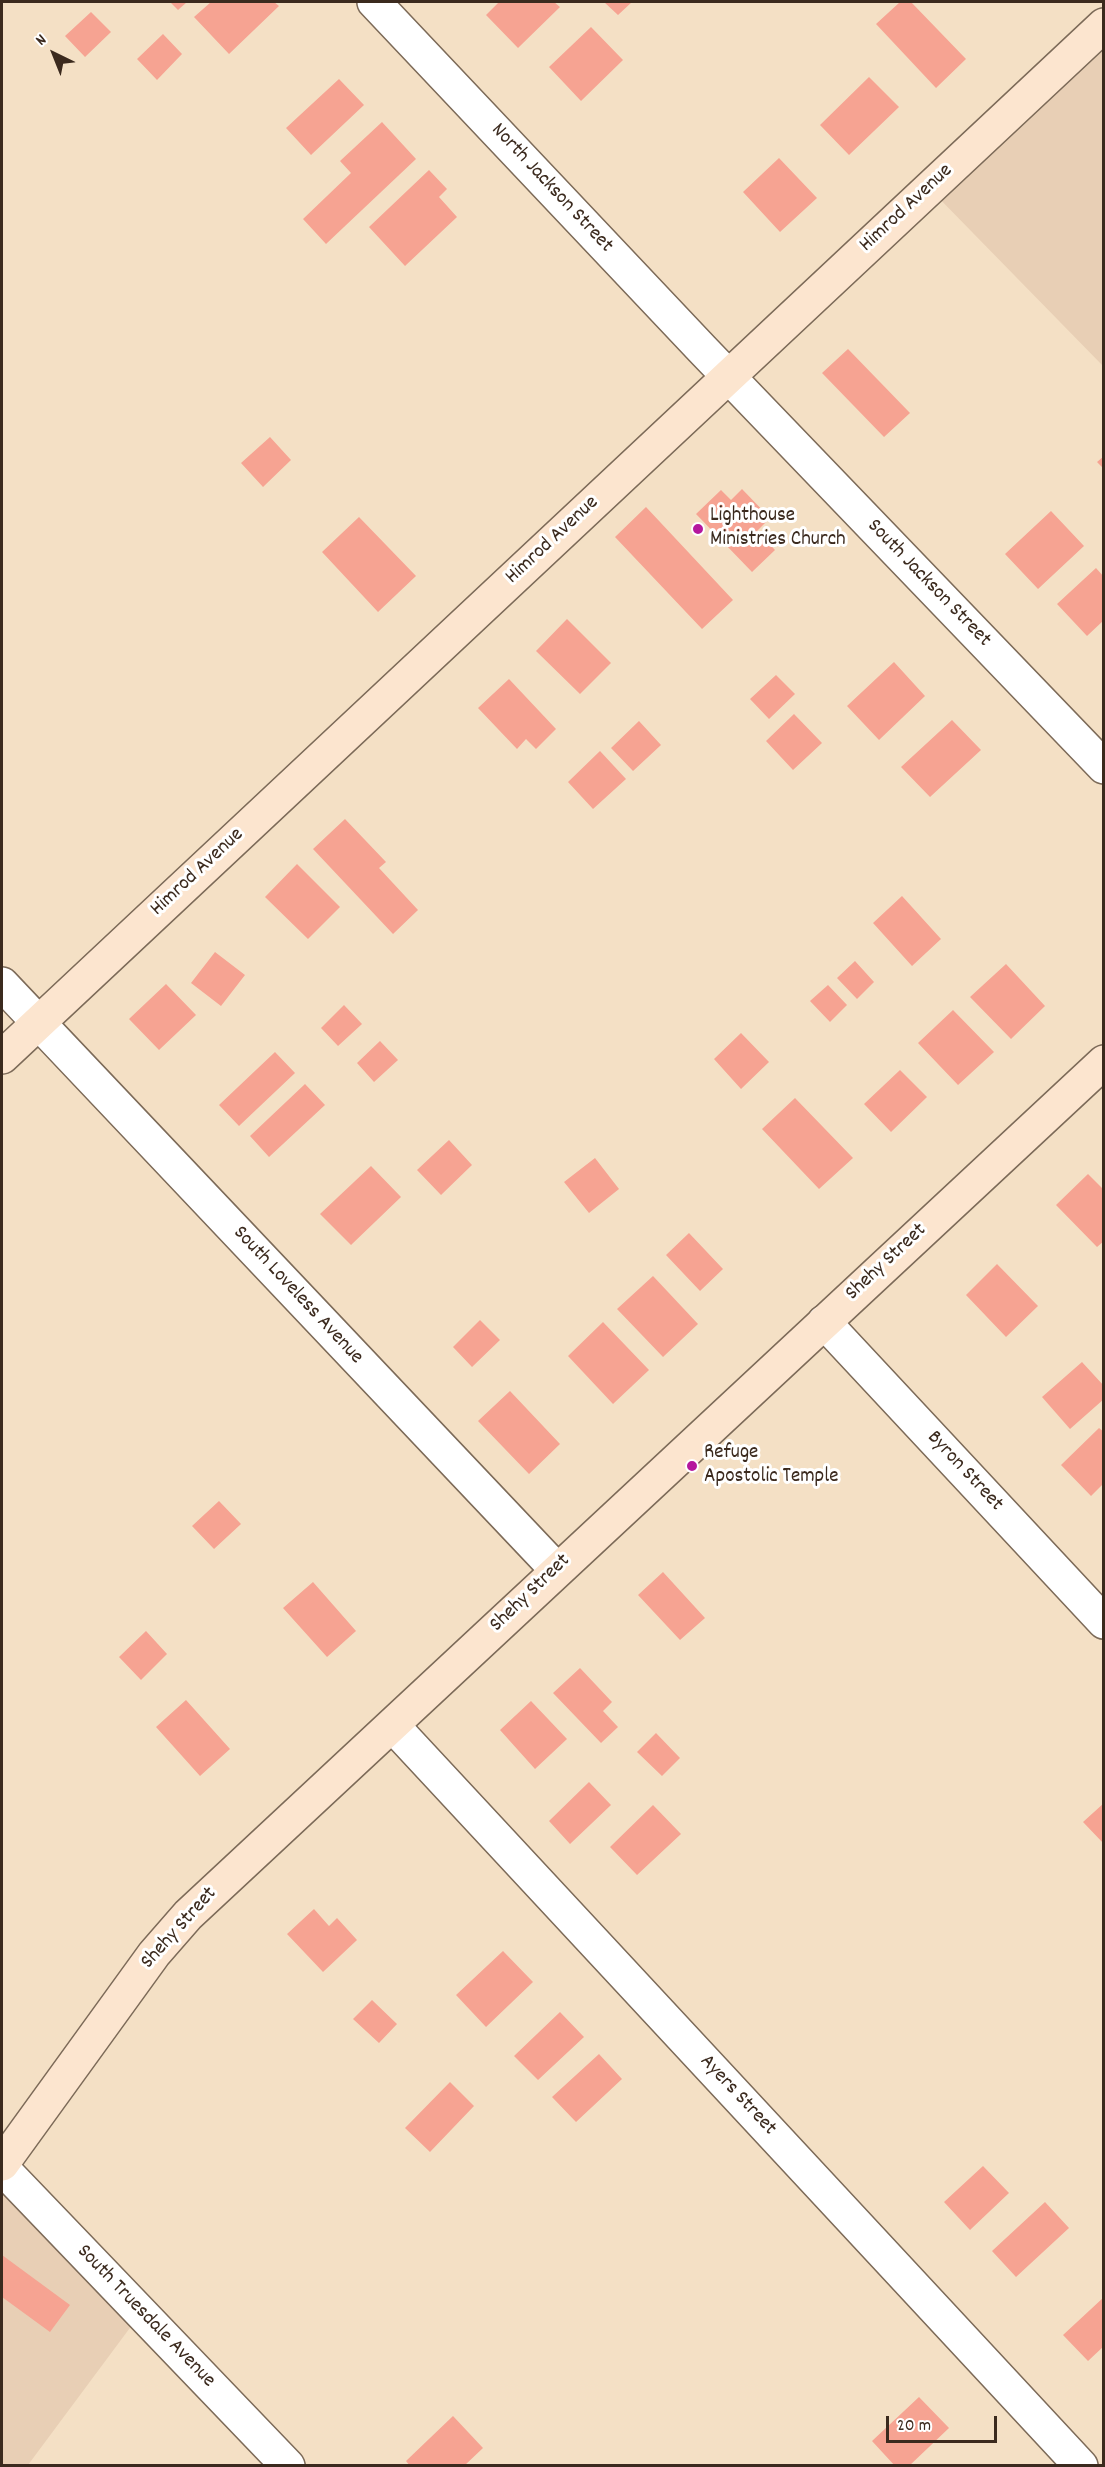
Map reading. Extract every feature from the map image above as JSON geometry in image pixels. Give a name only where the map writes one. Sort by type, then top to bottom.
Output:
[{"type":"street","name":"North Jackson Street","points":[[374,2],[728,376]]},
{"type":"street","name":"Himrod Avenue","points":[[2,1057],[1104,25]]},
{"type":"street","name":"South Jackson Street","points":[[728,376],[1104,766]]},
{"type":"street","name":"South Loveless Avenue","points":[[2,984],[556,1569]]},
{"type":"street","name":"Shehy Street","points":[[2,2166],[154,1954],[188,1915],[393,1726],[556,1569],[1104,1062]]},
{"type":"street","name":"Byron Street","points":[[824,1322],[1104,1622]]},
{"type":"street","name":"Ayers Street","points":[[393,1726],[1081,2466]]},
{"type":"street","name":"South Truesdale Avenue","points":[[2,2166],[288,2466]]},
{"type":"shaded area","points":[[1103,25],[1103,366],[929,188]]},
{"type":"shaded area","points":[[2,2168],[141,2313],[28,2465],[2,2465]]},
{"type":"building","points":[[170,2],[187,2],[178,10]]},
{"type":"building","points":[[211,2],[274,2],[279,6],[229,54],[194,17]]},
{"type":"building","points":[[499,2],[554,2],[560,7],[518,48],[486,15]]},
{"type":"building","points":[[604,2],[632,2],[618,15]]},
{"type":"building","points":[[900,2],[911,2],[966,59],[936,88],[876,24]]},
{"type":"building","points":[[91,12],[111,32],[85,57],[65,36]]},
{"type":"building","points":[[591,27],[623,60],[581,101],[549,67]]},
{"type":"building","points":[[163,34],[182,54],[157,80],[137,59]]},
{"type":"building","points":[[869,77],[899,107],[849,155],[820,125]]},
{"type":"building","points":[[339,79],[364,105],[311,155],[286,128]]},
{"type":"building","points":[[382,122],[416,159],[326,244],[303,219],[351,173],[340,161]]},
{"type":"building","points":[[779,158],[817,198],[780,232],[743,192]]},
{"type":"building","points":[[429,170],[447,189],[439,197],[457,217],[405,266],[369,227]]},
{"type":"building","points":[[848,349],[910,413],[884,437],[822,373]]},
{"type":"building","points":[[270,437],[291,460],[263,487],[241,463]]},
{"type":"building","points":[[1104,456],[1104,469],[1097,462]]},
{"type":"building","points":[[742,489],[770,518],[757,531],[775,550],[752,572],[696,514],[721,490],[731,500]]},
{"type":"building","points":[[646,507],[733,600],[702,629],[615,537]]},
{"type":"building","points":[[1051,511],[1084,546],[1038,589],[1005,554]]},
{"type":"building","points":[[359,517],[416,576],[378,612],[322,552]]},
{"type":"building","points":[[1096,568],[1104,577],[1104,620],[1087,636],[1057,604]]},
{"type":"building","points":[[567,619],[611,663],[580,694],[536,651]]},
{"type":"building","points":[[894,662],[925,696],[879,740],[847,706]]},
{"type":"building","points":[[776,675],[795,694],[769,719],[750,699]]},
{"type":"building","points":[[509,679],[556,729],[536,749],[526,739],[517,749],[478,708]]},
{"type":"building","points":[[794,714],[822,743],[793,770],[766,741]]},
{"type":"building","points":[[952,720],[981,750],[930,797],[901,767]]},
{"type":"building","points":[[639,721],[661,745],[633,771],[611,748]]},
{"type":"building","points":[[600,751],[626,779],[593,809],[568,782]]},
{"type":"building","points":[[345,819],[386,862],[379,868],[418,910],[393,934],[313,849]]},
{"type":"building","points":[[297,864],[340,907],[308,939],[265,897]]},
{"type":"building","points":[[902,896],[941,939],[912,966],[873,923]]},
{"type":"building","points":[[215,952],[245,975],[221,1006],[191,983]]},
{"type":"building","points":[[855,961],[874,982],[857,999],[837,978]]},
{"type":"building","points":[[1006,964],[1045,1006],[1011,1039],[970,997]]},
{"type":"building","points":[[166,984],[196,1015],[159,1050],[129,1019]]},
{"type":"building","points":[[828,985],[847,1005],[830,1022],[810,1001]]},
{"type":"building","points":[[344,1005],[362,1024],[338,1046],[321,1028]]},
{"type":"building","points":[[953,1010],[994,1052],[958,1085],[918,1043]]},
{"type":"building","points":[[741,1033],[769,1062],[741,1089],[714,1059]]},
{"type":"building","points":[[380,1041],[398,1060],[374,1082],[357,1063]]},
{"type":"building","points":[[275,1052],[295,1073],[239,1126],[219,1105]]},
{"type":"building","points":[[900,1070],[927,1097],[891,1132],[864,1104]]},
{"type":"building","points":[[305,1084],[325,1105],[269,1157],[250,1136]]},
{"type":"building","points":[[795,1098],[853,1158],[819,1189],[762,1129]]},
{"type":"building","points":[[449,1140],[472,1165],[441,1195],[417,1170]]},
{"type":"building","points":[[595,1158],[619,1189],[589,1213],[564,1182]]},
{"type":"building","points":[[371,1166],[401,1197],[351,1245],[320,1214]]},
{"type":"building","points":[[1088,1174],[1104,1190],[1104,1241],[1097,1247],[1056,1205]]},
{"type":"building","points":[[689,1233],[723,1269],[700,1291],[666,1255]]},
{"type":"building","points":[[997,1264],[1038,1306],[1006,1337],[966,1295]]},
{"type":"building","points":[[653,1276],[698,1324],[663,1357],[617,1309]]},
{"type":"building","points":[[480,1320],[500,1340],[472,1367],[453,1347]]},
{"type":"building","points":[[603,1322],[649,1370],[613,1404],[568,1356]]},
{"type":"building","points":[[1082,1362],[1104,1386],[1104,1399],[1070,1429],[1042,1397]]},
{"type":"building","points":[[510,1391],[560,1444],[529,1474],[478,1421]]},
{"type":"building","points":[[1099,1428],[1104,1432],[1104,1483],[1091,1496],[1061,1465]]},
{"type":"building","points":[[219,1501],[241,1524],[214,1549],[192,1526]]},
{"type":"building","points":[[663,1572],[705,1618],[680,1640],[638,1595]]},
{"type":"building","points":[[313,1582],[356,1631],[327,1657],[283,1608]]},
{"type":"building","points":[[146,1631],[167,1654],[141,1680],[119,1657]]},
{"type":"building","points":[[580,1668],[612,1702],[603,1711],[618,1727],[601,1743],[553,1693]]},
{"type":"building","points":[[186,1700],[230,1749],[200,1776],[156,1727]]},
{"type":"building","points":[[531,1701],[567,1739],[535,1769],[500,1730]]},
{"type":"building","points":[[656,1733],[680,1758],[662,1776],[637,1752]]},
{"type":"building","points":[[589,1782],[611,1805],[570,1844],[549,1821]]},
{"type":"building","points":[[1104,1803],[1104,1844],[1083,1822]]},
{"type":"building","points":[[653,1805],[681,1834],[637,1875],[610,1847]]},
{"type":"building","points":[[314,1909],[329,1926],[337,1918],[357,1940],[323,1972],[287,1934]]},
{"type":"building","points":[[503,1951],[533,1982],[486,2027],[456,1995]]},
{"type":"building","points":[[372,2000],[397,2024],[379,2043],[353,2019]]},
{"type":"building","points":[[560,2012],[584,2037],[538,2080],[514,2056]]},
{"type":"building","points":[[599,2054],[622,2079],[576,2122],[552,2097]]},
{"type":"building","points":[[450,2082],[474,2106],[430,2152],[405,2128]]},
{"type":"building","points":[[983,2166],[1009,2193],[970,2230],[944,2202]]},
{"type":"building","points":[[1045,2202],[1069,2228],[1016,2277],[992,2251]]},
{"type":"building","points":[[2,2255],[70,2305],[50,2332],[2,2297]]},
{"type":"building","points":[[1104,2297],[1104,2346],[1088,2361],[1063,2335]]},
{"type":"building","points":[[919,2397],[949,2428],[909,2466],[895,2466],[872,2441]]},
{"type":"building","points":[[453,2416],[483,2448],[464,2466],[410,2466],[406,2461]]},
{"type":"place","name":"Lighthouse Ministries Church","points":[[698,529]]},
{"type":"place","name":"Refuge Apostolic Temple","points":[[692,1466]]}]
